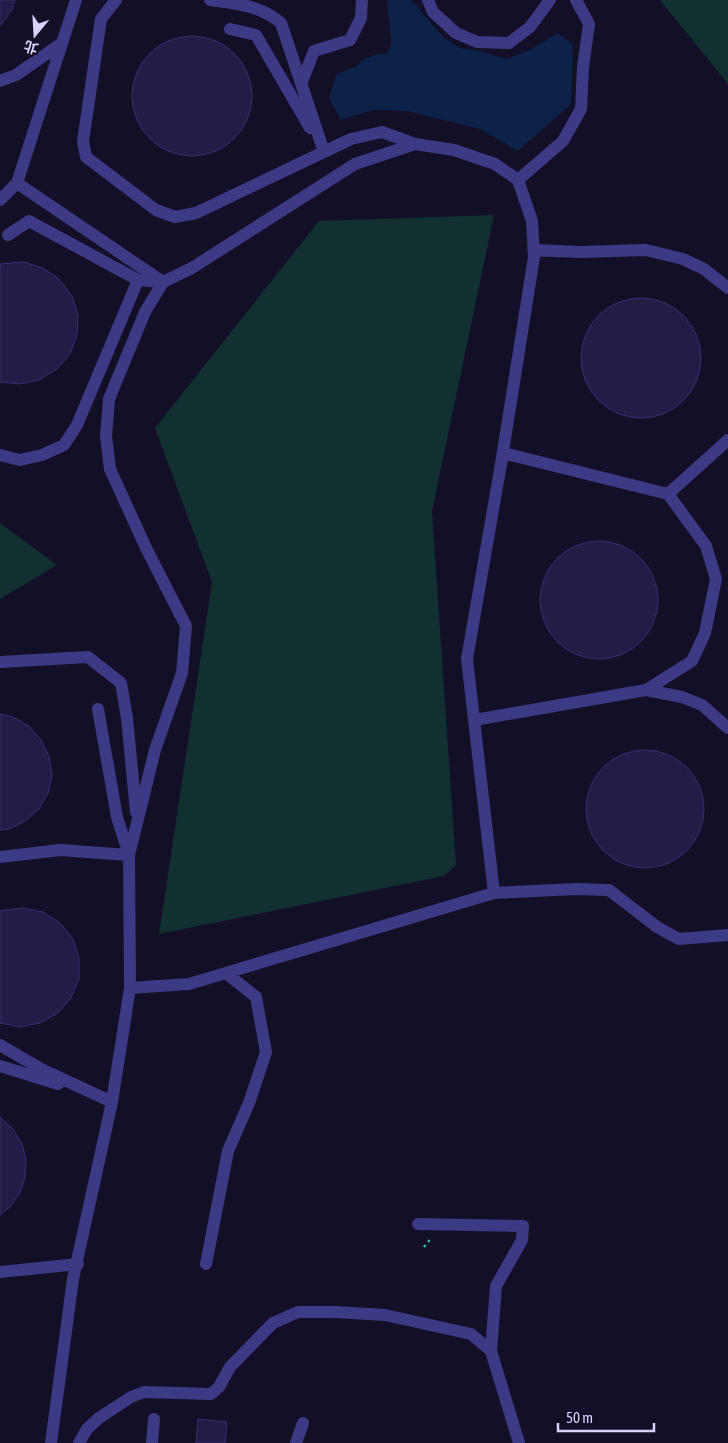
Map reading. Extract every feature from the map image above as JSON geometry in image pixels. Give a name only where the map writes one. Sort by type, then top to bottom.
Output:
[{"type":"lane","points":[[0,200],[17,183],[76,0]]},
{"type":"lane","points":[[116,0],[101,19],[83,141],[86,157],[156,210],[175,216],[196,213],[351,139],[382,132],[416,144],[454,150],[495,164],[518,180],[532,221],[534,257],[503,453],[467,659],[494,893]]},
{"type":"lane","points":[[210,0],[249,6],[270,13]]},
{"type":"lane","points":[[230,29],[256,35],[324,152],[281,23],[270,13],[263,0]]},
{"type":"lane","points":[[302,84],[314,51],[350,40],[361,18],[362,0]]},
{"type":"lane","points":[[428,0],[433,12],[456,33],[477,42],[509,43],[530,27],[550,0]]},
{"type":"lane","points":[[518,180],[563,141],[581,109],[583,67],[589,24],[576,0]]},
{"type":"lane","points":[[0,81],[16,75],[62,43]]},
{"type":"lane","points":[[8,235],[29,221],[138,280],[164,282],[192,268],[355,164],[416,144]]},
{"type":"lane","points":[[17,183],[164,282]]},
{"type":"lane","points":[[534,250],[580,252],[646,250],[683,259],[704,269],[728,288]]},
{"type":"lane","points":[[0,455],[20,460],[42,455],[64,445],[77,425],[138,280]]},
{"type":"lane","points":[[51,1443],[73,1279],[78,1264],[112,1102],[130,988],[129,855],[156,750],[182,673],[186,626],[146,548],[110,469],[106,436],[109,399],[145,312],[164,282]]},
{"type":"lane","points":[[668,494],[728,440]]},
{"type":"lane","points":[[503,453],[668,494],[706,546],[716,579],[706,633],[692,662],[646,690]]},
{"type":"lane","points":[[0,662],[88,657],[121,683],[127,718],[137,824]]},
{"type":"lane","points":[[474,720],[646,690],[682,697],[702,705],[728,728]]},
{"type":"lane","points":[[98,709],[117,817],[129,855]]},
{"type":"lane","points":[[0,857],[60,850],[129,855]]},
{"type":"lane","points":[[130,988],[189,984],[494,893],[576,889],[609,890],[658,927],[679,940],[728,935]]},
{"type":"lane","points":[[206,1264],[228,1151],[249,1103],[266,1052],[256,997],[226,974]]},
{"type":"lane","points":[[0,1045],[41,1070],[112,1102]]},
{"type":"lane","points":[[0,1066],[112,1102]]},
{"type":"lane","points":[[418,1224],[523,1226],[522,1240],[496,1286],[491,1351],[519,1443]]},
{"type":"lane","points":[[0,1272],[78,1264]]},
{"type":"lane","points":[[79,1443],[87,1428],[130,1397],[144,1392],[211,1394],[219,1387],[230,1367],[273,1323],[298,1312],[385,1315],[471,1334],[491,1351]]},
{"type":"lane","points":[[152,1443],[154,1419]]},
{"type":"lane","points":[[296,1443],[303,1423]]},
{"type":"green space","points":[[660,0],[728,0],[728,84]]},
{"type":"green space","points":[[494,215],[432,511],[456,865],[444,876],[159,934],[212,582],[155,428],[319,221]]},
{"type":"green space","points":[[0,523],[57,565],[0,599]]},
{"type":"water","points":[[387,0],[411,0],[443,37],[460,48],[480,51],[506,59],[528,51],[558,33],[573,45],[571,104],[518,151],[480,129],[407,111],[373,110],[341,120],[329,98],[337,74],[357,66],[363,59],[378,54],[387,54],[391,43]]},
{"type":"building","points":[[0,0],[15,0],[12,10],[0,26]]},
{"type":"building","points":[[192,36],[204,37],[215,41],[225,46],[234,54],[242,63],[247,73],[251,84],[251,108],[247,119],[242,129],[234,138],[225,146],[215,151],[204,155],[192,156],[180,155],[169,151],[159,146],[150,138],[142,129],[137,119],[133,108],[132,96],[133,84],[137,73],[142,63],[150,54],[159,46],[169,41],[180,37]]},
{"type":"building","points":[[23,262],[43,268],[59,279],[72,296],[78,315],[77,335],[70,354],[57,369],[39,380],[20,384],[0,382],[0,264]]},
{"type":"building","points":[[641,298],[664,302],[683,316],[697,335],[701,358],[697,381],[683,400],[664,414],[641,418],[618,414],[599,400],[585,381],[581,358],[585,335],[599,316],[618,302]]},
{"type":"building","points":[[599,541],[622,545],[641,558],[654,577],[658,600],[654,623],[641,642],[622,655],[599,659],[576,655],[557,642],[544,623],[540,600],[544,577],[557,558],[576,545]]},
{"type":"building","points":[[0,714],[13,717],[29,726],[41,740],[49,756],[52,775],[48,793],[39,809],[25,821],[9,829],[0,830]]},
{"type":"building","points":[[645,750],[668,755],[687,767],[699,786],[704,809],[699,832],[687,851],[668,863],[645,868],[622,863],[603,851],[591,832],[586,809],[591,786],[603,767],[622,755]]},
{"type":"building","points":[[23,908],[43,912],[60,923],[73,939],[79,958],[79,979],[71,998],[58,1013],[40,1023],[20,1027],[0,1023],[0,911]]},
{"type":"building","points":[[0,1117],[13,1129],[22,1144],[26,1160],[25,1177],[20,1193],[10,1207],[0,1215]]},
{"type":"building","points":[[198,1419],[227,1422],[225,1443],[196,1443]]}]
